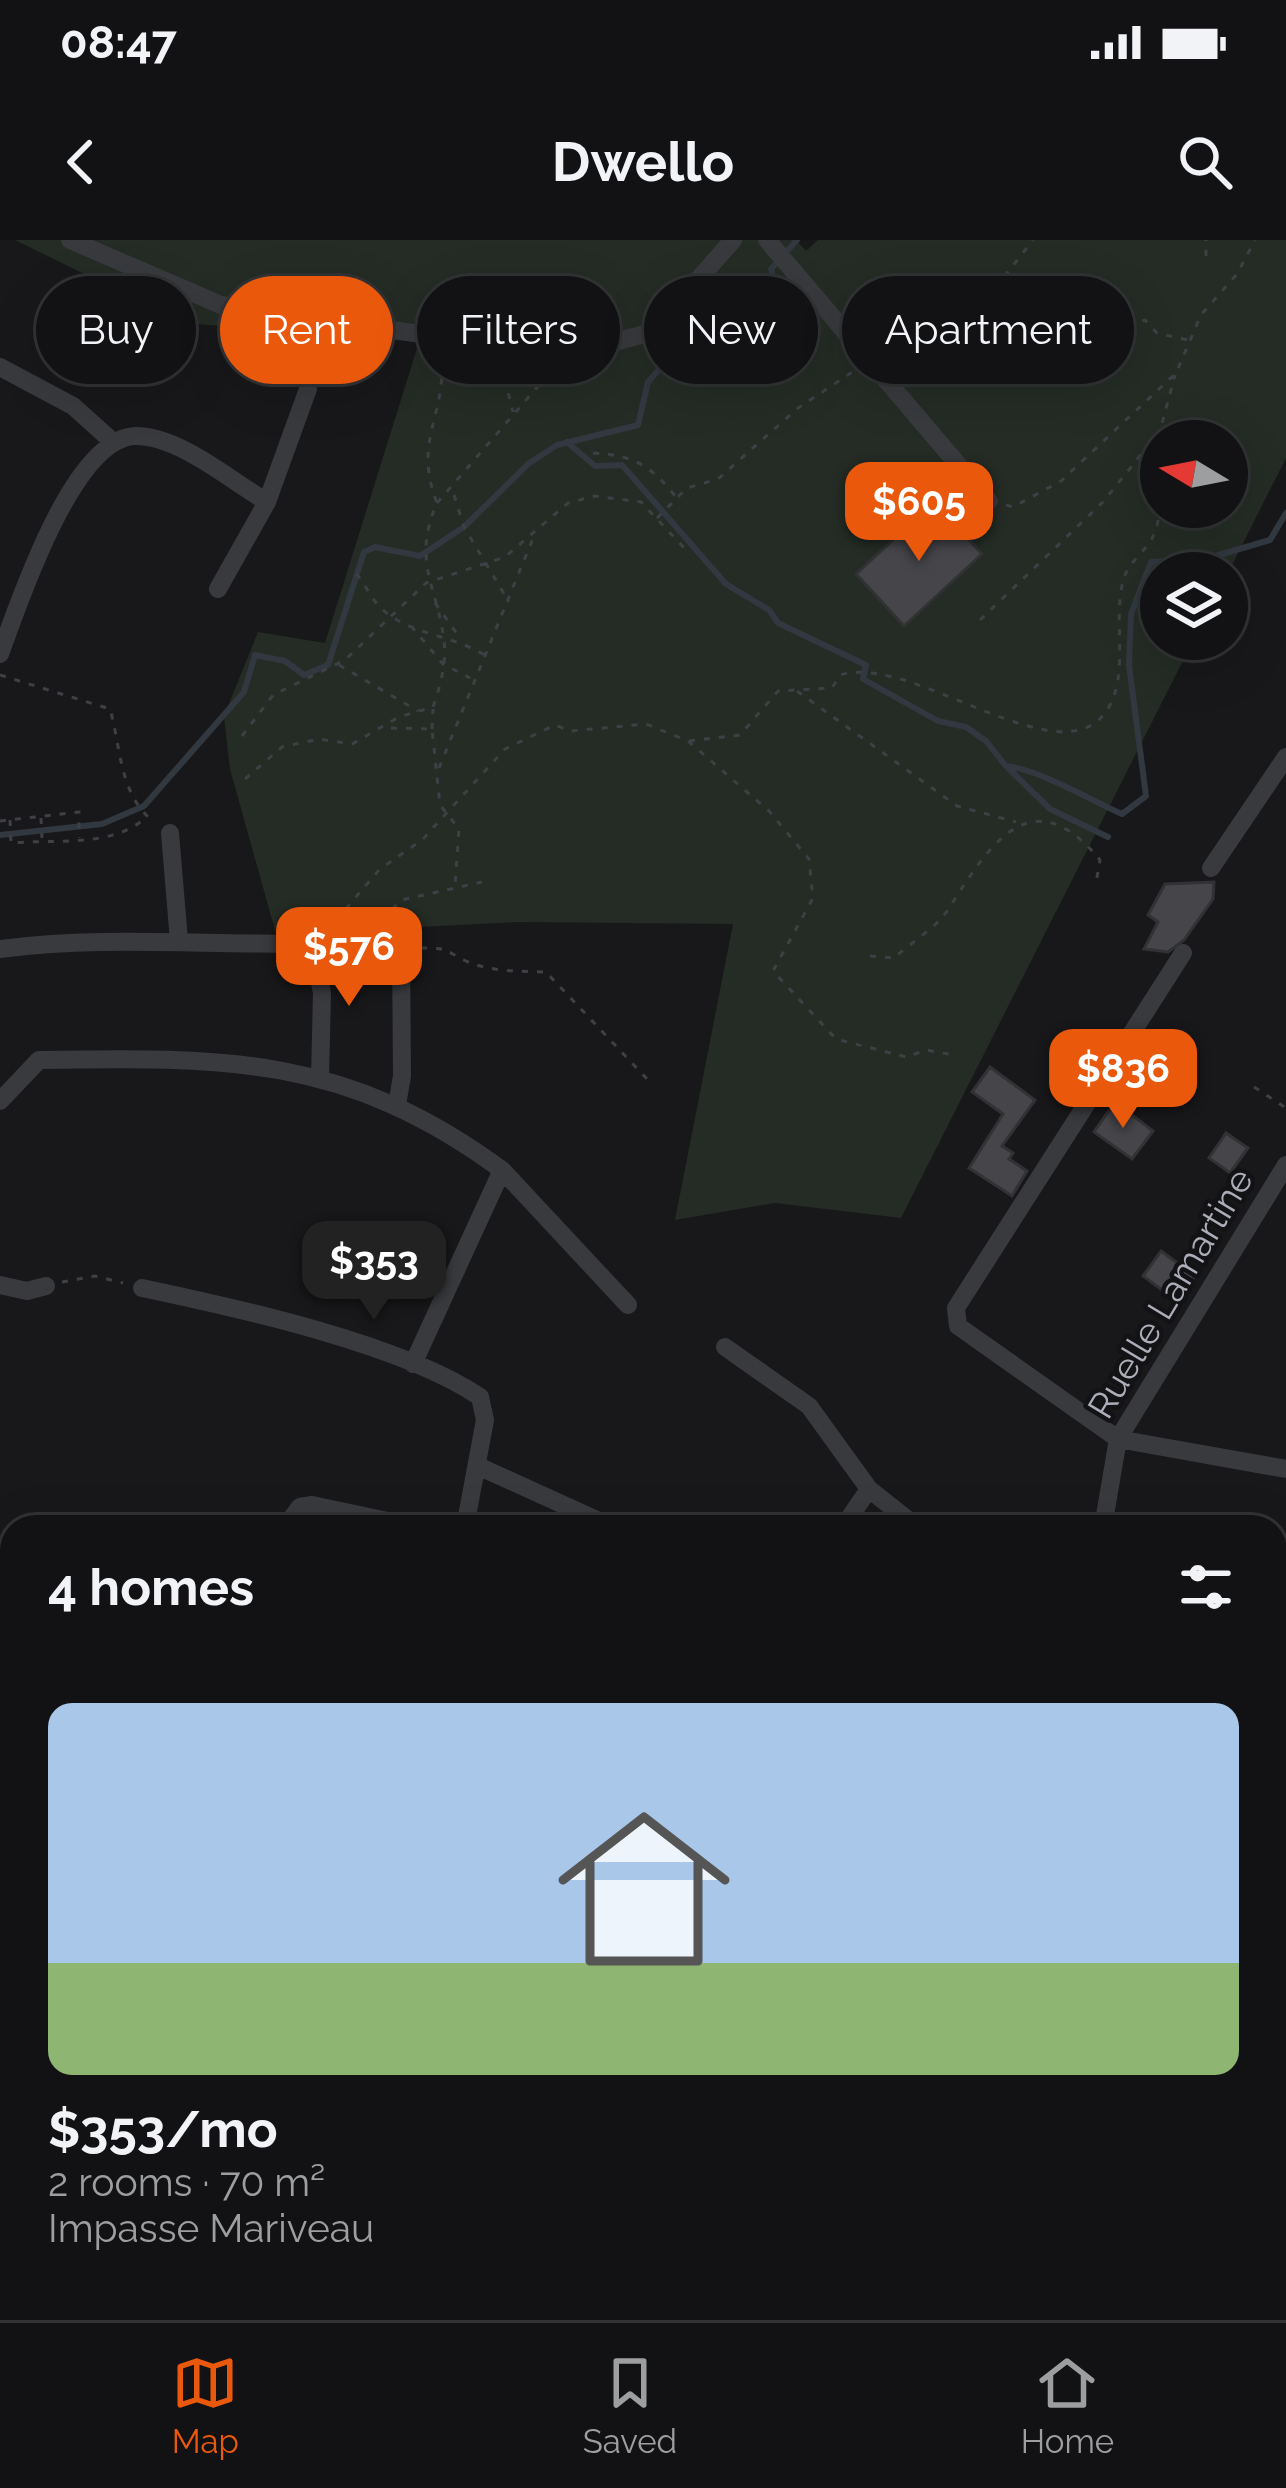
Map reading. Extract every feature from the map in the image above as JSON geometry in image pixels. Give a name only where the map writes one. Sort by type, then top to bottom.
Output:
[{"type":"street","points":[[70,240],[221,305],[417,336]]},
{"type":"street","points":[[620,341],[652,332],[733,240]]},
{"type":"street","points":[[767,240],[842,329]]},
{"type":"street","points":[[0,368],[73,406],[112,441]]},
{"type":"street","points":[[888,384],[988,501]]},
{"type":"street","points":[[218,589],[267,502],[308,389]]},
{"type":"street","points":[[0,655],[6,618],[66,496],[112,441],[138,436],[177,448],[267,502]]},
{"type":"street","points":[[1211,868],[1286,757]]},
{"type":"street","points":[[170,833],[178,941]]},
{"type":"street","points":[[0,950],[69,940],[313,946],[392,943],[402,1076],[397,1105]]},
{"type":"street","points":[[313,946],[322,993],[320,1077]]},
{"type":"street","points":[[1183,953],[956,1308],[958,1326],[1118,1439],[1286,1469]]},
{"type":"street","points":[[0,1101],[39,1060],[246,1061],[320,1077],[446,1128],[502,1170],[628,1305]]},
{"type":"street","name":"Ruelle Lamartine","points":[[1104,1515],[1118,1439],[1286,1165]]},
{"type":"street","points":[[412,1364],[502,1170]]},
{"type":"street","points":[[0,1286],[27,1292],[46,1286]]},
{"type":"street","points":[[142,1288],[230,1307],[412,1364],[449,1376],[480,1397],[485,1420],[468,1515]]},
{"type":"street","points":[[725,1347],[809,1406],[869,1489],[902,1515]]},
{"type":"street","points":[[479,1468],[585,1515]]},
{"type":"street","points":[[851,1515],[869,1489]]},
{"type":"street","points":[[294,1515],[300,1507],[323,1506],[363,1515]]},
{"type":"path","points":[[1005,276],[1033,240]]},
{"type":"path","points":[[1206,240],[1206,256]]},
{"type":"path","points":[[1163,420],[1176,373],[1201,315],[1237,274],[1255,240]]},
{"type":"path","points":[[1134,324],[1145,320],[1157,333],[1192,341]]},
{"type":"path","points":[[988,501],[1013,507],[1061,481],[1176,373]]},
{"type":"path","points":[[657,518],[686,488],[718,479],[798,409],[842,382]]},
{"type":"path","points":[[437,503],[424,470],[429,428],[444,384]]},
{"type":"path","points":[[506,384],[514,414]]},
{"type":"path","points":[[486,656],[447,627],[433,600],[426,583],[427,528],[437,503],[452,492],[540,384]]},
{"type":"path","points":[[592,453],[617,454],[651,466],[677,499]]},
{"type":"path","points":[[980,620],[1103,502],[1140,456]]},
{"type":"path","points":[[452,492],[464,527],[510,604]]},
{"type":"path","points":[[242,736],[274,695],[338,664],[426,583],[505,557],[568,503],[595,496],[641,502],[687,550]]},
{"type":"path","points":[[688,741],[740,735],[778,691],[832,688],[840,675],[864,668],[957,696],[998,720],[1068,734],[1092,726],[1112,704],[1124,576],[1155,528]]},
{"type":"path","points":[[455,888],[459,829],[435,786],[471,679],[510,604],[534,534]]},
{"type":"path","points":[[356,574],[377,605],[410,626],[443,664],[471,679]]},
{"type":"path","points":[[433,600],[443,635],[432,730],[440,767]]},
{"type":"path","points":[[410,626],[462,639]]},
{"type":"path","points":[[338,664],[406,709],[420,712]]},
{"type":"path","points":[[0,675],[110,710],[114,746],[132,795],[146,817],[134,828],[79,840],[11,843],[10,820]]},
{"type":"path","points":[[795,690],[957,806],[1018,823],[1044,819],[1080,840],[1100,860],[1096,883]]},
{"type":"path","points":[[245,779],[282,747],[319,740],[352,744],[434,707]]},
{"type":"path","points":[[319,921],[342,914],[380,869],[448,815],[505,748],[555,725],[571,731],[646,724],[688,741],[769,811],[809,859],[813,898],[772,971],[836,1039],[906,1057],[926,1050],[954,1054]]},
{"type":"path","points":[[388,727],[432,730]]},
{"type":"path","points":[[0,821],[79,812],[79,840]]},
{"type":"path","points":[[41,814],[42,840]]},
{"type":"path","points":[[870,956],[894,958],[938,922],[956,891],[1018,823]]},
{"type":"path","points":[[482,882],[401,900],[382,919],[392,943],[451,949],[464,961],[546,972],[648,1080]]},
{"type":"path","points":[[1254,1087],[1286,1108]]},
{"type":"path","points":[[46,1286],[95,1276],[142,1288]]},
{"type":"shaded area","points":[[15,240],[796,240],[806,251],[818,240],[1286,240],[1286,458],[1239,552],[1140,552],[1140,660],[1183,660],[901,1218],[775,1203],[675,1220],[733,924],[518,922],[276,934],[230,769],[224,716],[258,632],[325,643],[417,348],[417,384],[620,384],[620,276],[417,276],[417,342],[393,340],[393,276],[220,276],[220,326],[196,324],[196,276],[88,276]]},
{"type":"building","points":[[934,502],[982,554],[904,626],[856,574]]},
{"type":"building","points":[[1214,882],[1213,899],[1184,940],[1168,952],[1144,949],[1158,922],[1148,915],[1165,884]]},
{"type":"building","points":[[990,1067],[1035,1100],[1002,1146],[1013,1153],[1009,1159],[1027,1171],[1012,1196],[969,1168],[1003,1114],[972,1092]]},
{"type":"building","points":[[1115,1102],[1153,1131],[1132,1159],[1094,1132]]},
{"type":"building","points":[[1226,1133],[1248,1148],[1230,1173],[1209,1158]]},
{"type":"building","points":[[1161,1251],[1195,1276],[1177,1301],[1143,1276]]},
{"type":"waterway","points":[[0,835],[102,824],[144,806],[244,692],[255,655],[285,661],[304,675],[328,665],[364,552],[375,547],[420,556],[464,527],[528,464],[557,445],[638,425],[648,382],[668,359],[733,368],[746,348],[752,315],[775,283],[771,269],[797,240]]},
{"type":"waterway","points":[[567,442],[595,466],[622,465],[726,584],[769,610],[778,623],[866,665],[863,679],[938,721],[966,727],[986,741],[1006,766],[1049,779],[1122,814],[1146,796],[1129,665],[1131,614],[1151,562],[1205,559],[1270,540],[1286,513]]},
{"type":"waterway","points":[[1006,766],[1050,809],[1108,837]]}]
